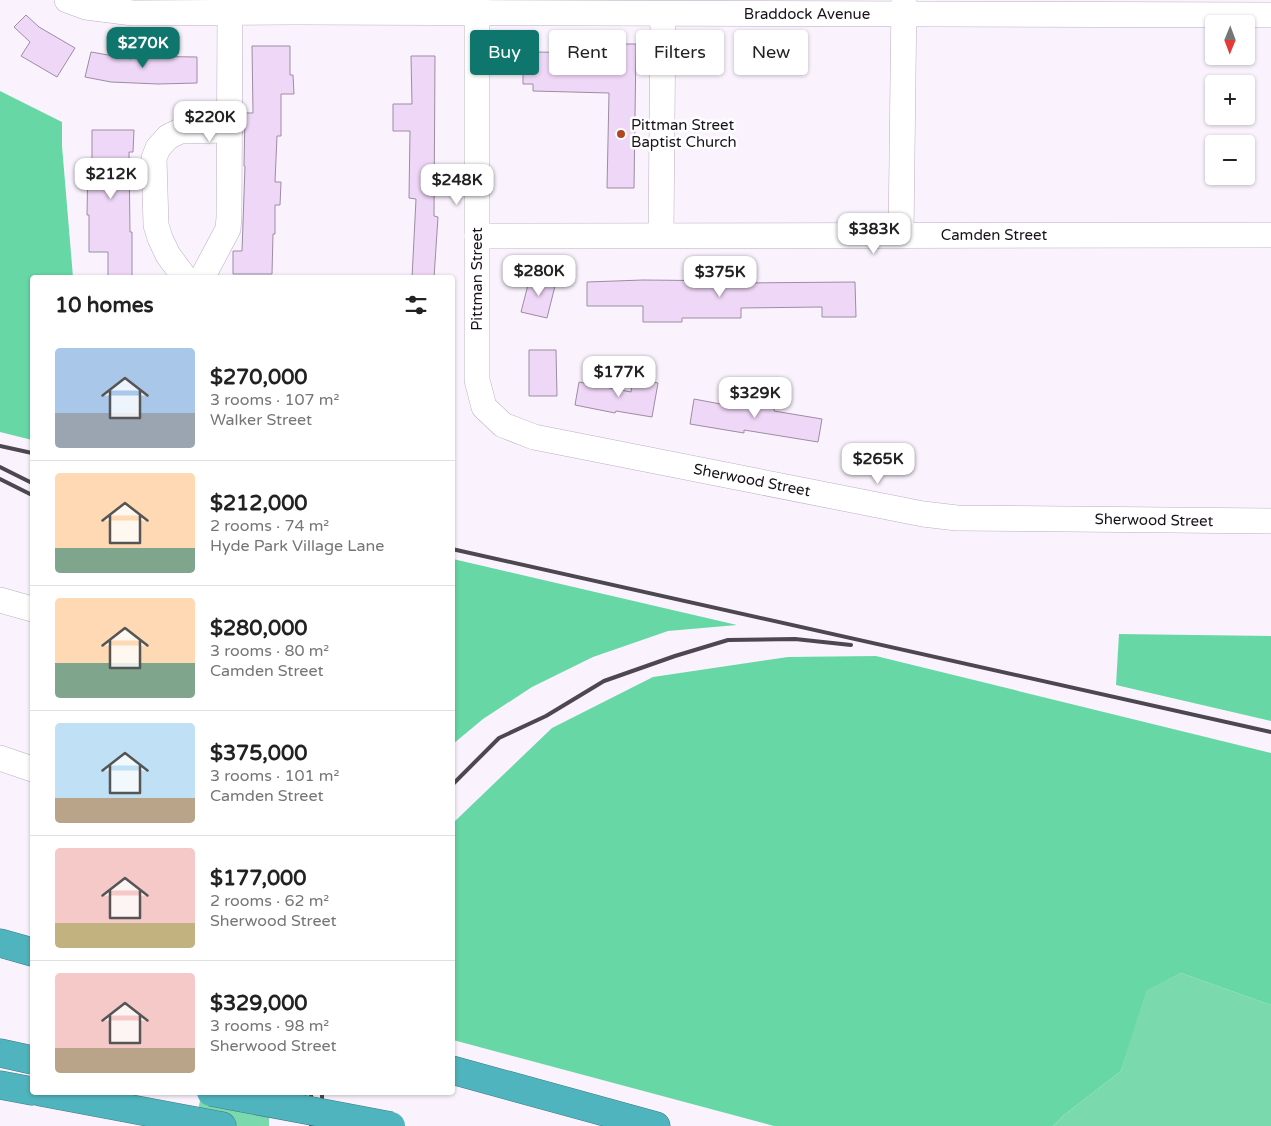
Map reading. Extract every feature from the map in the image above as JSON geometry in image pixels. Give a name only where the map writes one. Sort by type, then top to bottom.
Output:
[{"type":"highway","points":[[0,943],[30,951]]},
{"type":"highway","points":[[0,1054],[30,1060]]},
{"type":"highway","points":[[455,1071],[656,1126]]},
{"type":"highway","points":[[0,1085],[30,1091]]},
{"type":"highway","points":[[57,1095],[222,1126]]},
{"type":"highway","points":[[226,1095],[391,1126]]},
{"type":"street","name":"Braddock Avenue","points":[[67,0],[86,7],[133,13],[230,12],[292,4],[343,13],[477,7],[663,14],[689,7],[1131,7],[1271,15]]},
{"type":"street","name":"Pittman Street","points":[[477,7],[477,380],[484,407]]},
{"type":"street","points":[[901,235],[904,7]]},
{"type":"street","points":[[204,275],[228,229],[230,12]]},
{"type":"street","points":[[661,235],[663,14]]},
{"type":"street","points":[[183,275],[168,255],[156,224],[154,158],[158,148],[168,137],[180,131],[230,130]]},
{"type":"street","name":"Camden Street","points":[[477,236],[1271,235]]},
{"type":"street","name":"Sherwood Street","points":[[484,407],[503,425],[534,437],[923,514],[957,518],[1271,521]]},
{"type":"street","points":[[0,600],[30,608]]},
{"type":"street","points":[[0,758],[30,768]]},
{"type":"green space","points":[[0,91],[62,122],[62,146],[73,275],[30,275],[30,440],[0,432]]},
{"type":"green space","points":[[455,559],[737,625],[668,631],[593,657],[532,687],[483,719],[455,742]]},
{"type":"green space","points":[[1119,634],[1271,636],[1271,721],[1116,685]]},
{"type":"green space","points":[[876,656],[1271,753],[1271,1005],[1181,973],[1146,991],[1121,1071],[1064,1115],[1053,1126],[774,1126],[455,1041],[455,821],[552,728],[653,677],[788,657]]},
{"type":"green space","points":[[1181,973],[1271,1005],[1271,1126],[1053,1126],[1064,1115],[1121,1071],[1145,991]]},
{"type":"green space","points":[[201,1097],[269,1098],[269,1126],[194,1126]]},
{"type":"building","points":[[26,15],[39,27],[75,48],[57,77],[21,56],[30,42],[14,27]]},
{"type":"building","name":"Pittman Street Baptist Church","points":[[626,44],[636,44],[634,188],[607,188],[609,93],[533,91],[533,84],[523,84],[523,75],[539,75],[539,52],[549,52],[549,75],[626,75]]},
{"type":"building","points":[[252,46],[290,46],[290,75],[293,75],[294,94],[281,94],[281,136],[277,136],[275,182],[281,182],[280,205],[275,205],[272,274],[233,274],[233,251],[242,251],[245,113],[253,113]]},
{"type":"building","points":[[91,52],[131,59],[131,56],[197,57],[197,83],[111,82],[85,77]]},
{"type":"building","points":[[411,56],[435,56],[434,216],[438,217],[434,275],[412,275],[416,199],[409,198],[410,131],[393,131],[393,104],[412,104]]},
{"type":"building","points":[[92,130],[134,130],[133,152],[129,152],[132,275],[108,275],[108,252],[89,252],[89,215],[87,215],[88,159],[92,159]]},
{"type":"building","points":[[530,277],[556,282],[547,318],[521,312]]},
{"type":"building","points":[[643,280],[741,281],[741,283],[855,282],[856,317],[822,317],[822,307],[741,308],[741,318],[682,318],[682,322],[643,322],[643,306],[587,306],[587,282]]},
{"type":"building","points":[[529,350],[556,350],[557,396],[529,396]]},
{"type":"building","points":[[633,379],[658,383],[652,417],[616,411],[615,413],[575,405],[579,382],[631,392]]},
{"type":"building","points":[[734,394],[776,402],[774,411],[822,419],[818,442],[744,430],[744,433],[690,424],[694,399],[731,406]]},
{"type":"railway","points":[[0,446],[30,453]]},
{"type":"railway","points":[[0,467],[30,482]]},
{"type":"railway","points":[[0,479],[30,494]]},
{"type":"railway","points":[[455,550],[1271,732]]},
{"type":"railway","points":[[455,782],[499,738],[546,716],[604,681],[675,656],[728,640],[795,639],[851,645]]},
{"type":"railway","points":[[311,1095],[311,1126]]},
{"type":"railway","points":[[322,1095],[322,1126]]},
{"type":"place","name":"Pittman Street Baptist Church","points":[[621,134]]}]
